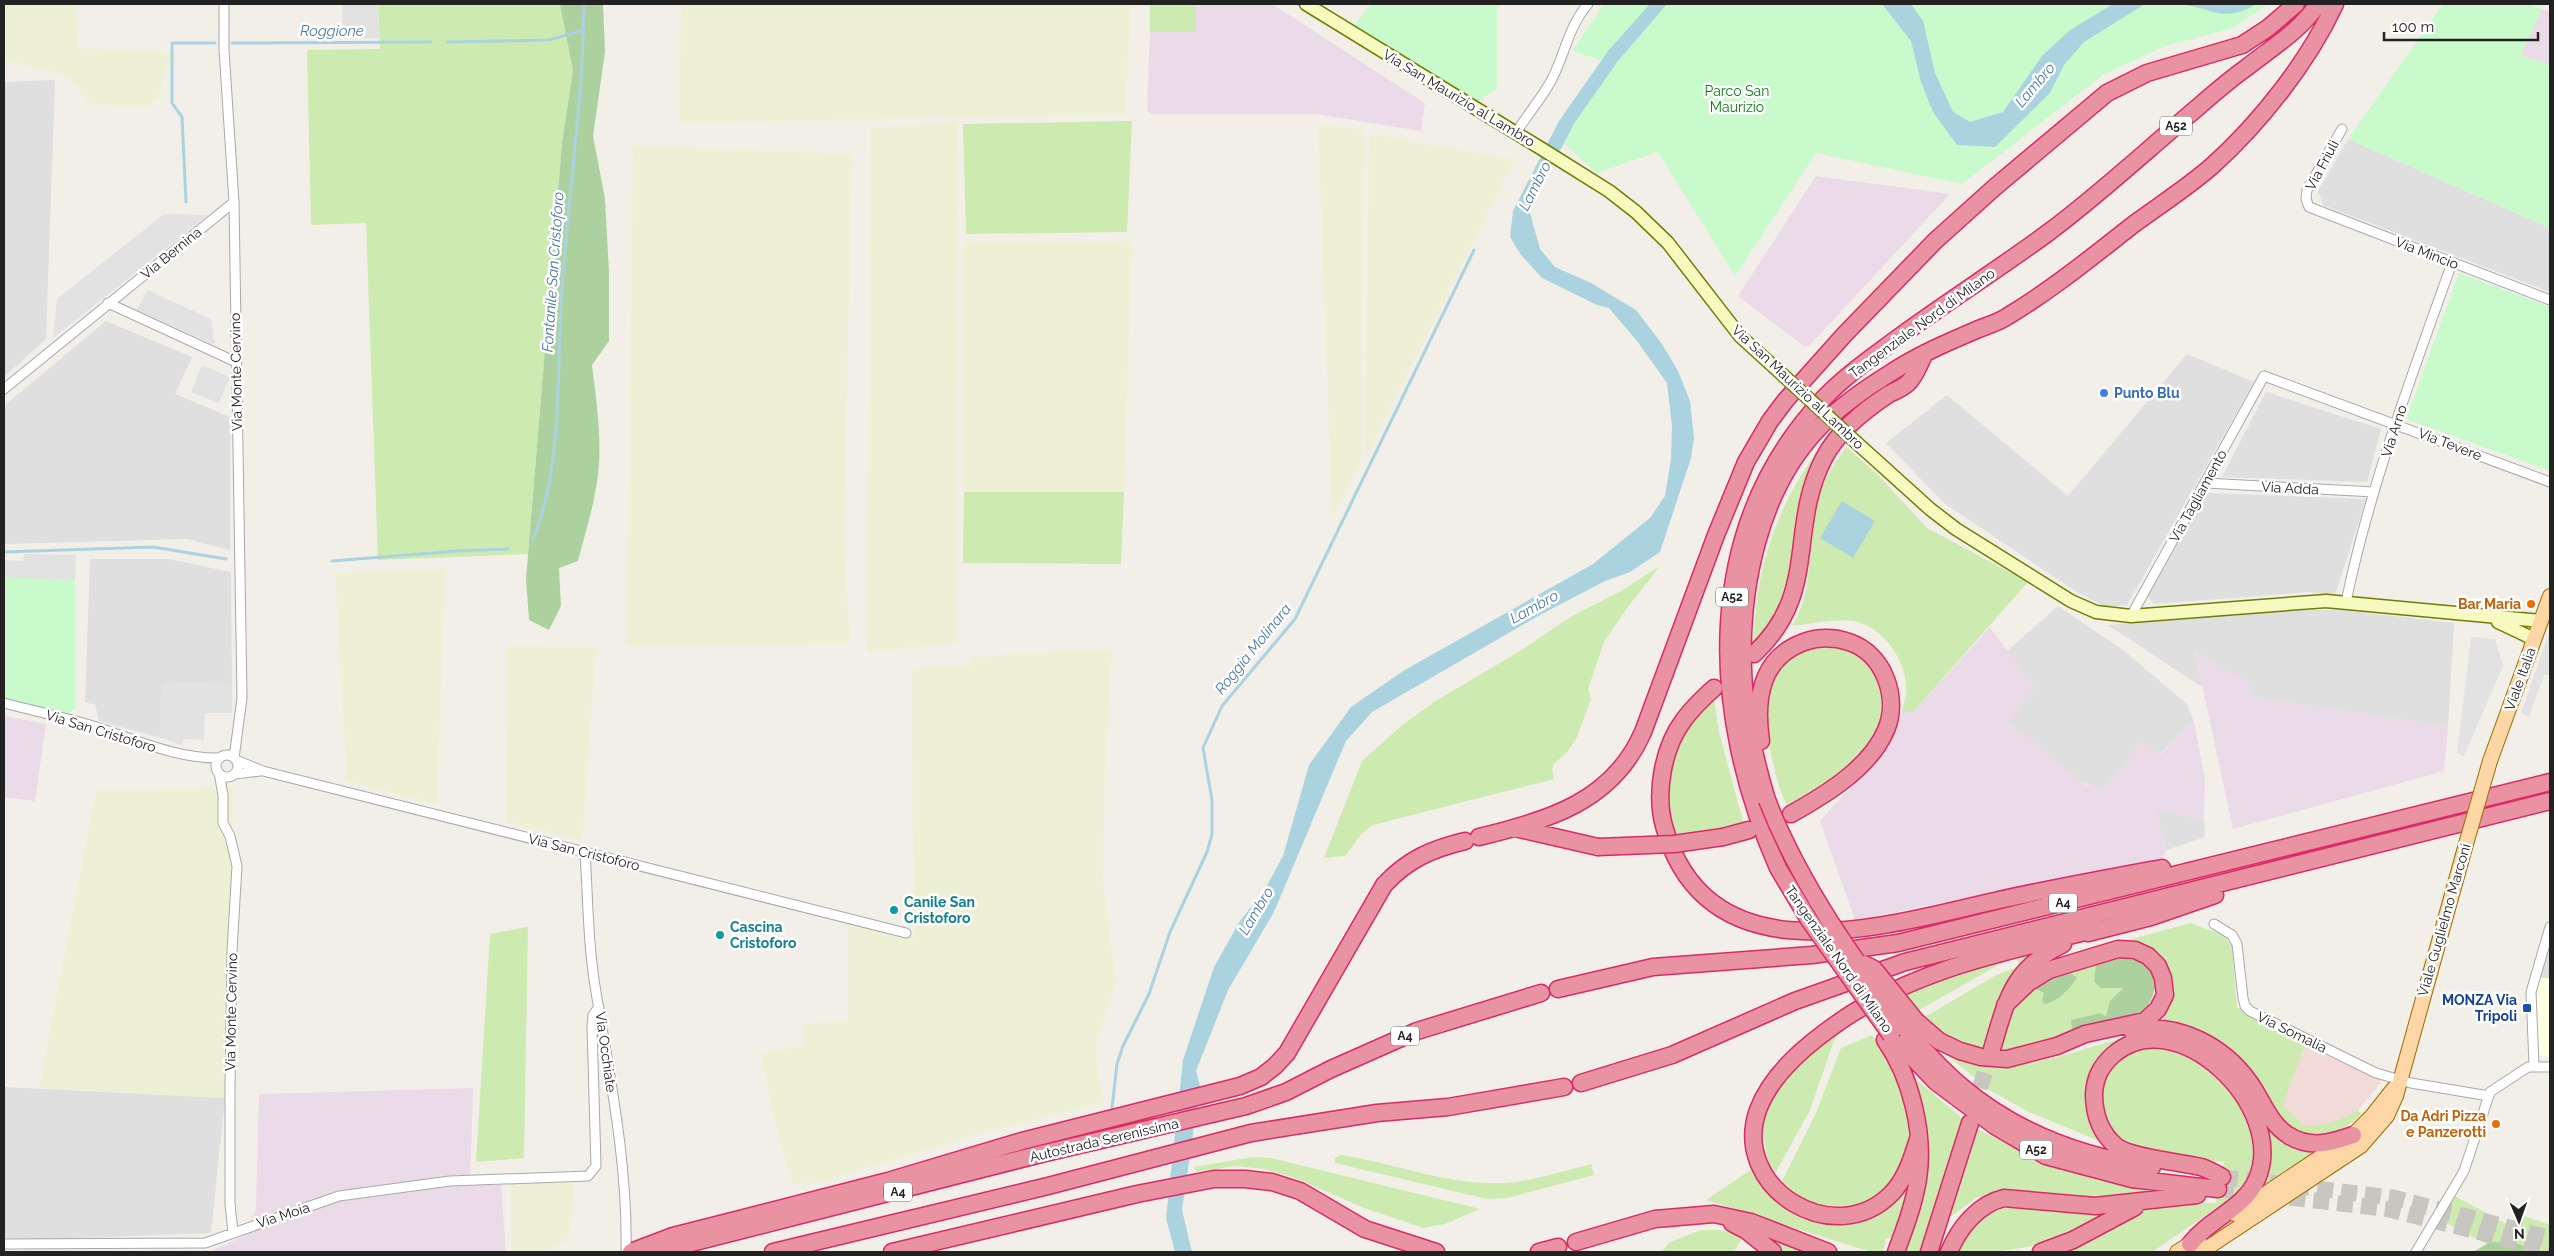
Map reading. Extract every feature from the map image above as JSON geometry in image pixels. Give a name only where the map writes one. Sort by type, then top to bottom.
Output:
[{"type":"highway","points":[[631,1252],[672,1236],[888,1181],[1022,1141],[1240,1086],[1261,1077],[1287,1053],[1384,885],[1397,871],[1417,856],[1440,847],[1549,818],[1583,800],[1609,782],[1630,757],[1657,698],[1716,535],[1746,462],[1770,420],[1851,328],[1935,241],[1994,187],[2107,93],[2147,73],[2242,45],[2268,28],[2296,4]]},
{"type":"highway","name":"Tangenziale Nord di Milano","points":[[2219,1187],[2132,1179],[2046,1156],[1996,1126],[1936,1082],[1899,1031],[1809,920],[1778,868],[1763,834],[1740,763],[1729,700],[1728,666],[1731,604],[1737,565],[1745,534],[1764,485],[1786,447],[1820,404],[1846,378],[1918,324],[2050,231],[2243,70],[2298,28],[2318,4]]},
{"type":"highway","name":"Tangenziale Nord di Milano","points":[[1899,1031],[1874,969],[1853,958],[1805,882],[1783,841],[1770,793],[1756,762],[1749,730],[1743,668],[1746,607],[1761,532],[1777,489],[1802,449],[1816,431],[1890,373],[1926,352],[2006,318],[2063,279],[2213,165],[2256,122],[2282,88],[2327,21],[2335,4]]},
{"type":"highway","points":[[1754,654],[1780,623],[1790,606],[1800,567],[1809,496],[1825,455],[1854,420],[1909,382],[1926,352]]},
{"type":"highway","points":[[1770,793],[1762,748],[1759,707],[1766,674],[1778,657],[1793,646],[1811,640],[1830,638],[1849,642],[1864,650],[1878,664],[1887,680],[1891,695],[1892,714],[1886,730],[1876,748],[1838,784],[1791,814]]},
{"type":"highway","points":[[1714,688],[1690,711],[1673,739],[1662,775],[1660,802],[1662,820],[1674,856],[1682,872],[1696,889],[1729,914],[1766,928],[1802,933],[1865,928],[1911,920],[2075,884],[2312,841]]},
{"type":"highway","name":"A4","points":[[1558,989],[1653,967],[1820,954],[1898,943],[2550,782]]},
{"type":"highway","name":"A4","points":[[1581,1083],[1672,1056],[1795,1001],[1905,962],[2550,801]]},
{"type":"highway","points":[[1514,828],[1598,847],[1674,844],[1723,837],[1749,830]]},
{"type":"highway","points":[[1918,1139],[1907,1172],[1892,1193],[1873,1207],[1852,1214],[1828,1216],[1805,1211],[1785,1200],[1768,1181],[1755,1153],[1754,1131],[1757,1111],[1766,1093],[1783,1070],[1842,1020],[1874,1000],[1914,981],[1964,963],[2151,917],[2309,862]]},
{"type":"highway","points":[[1992,1049],[2014,984],[2034,962],[2052,949],[2097,929]]},
{"type":"highway","points":[[2005,1006],[2028,983],[2049,970],[2118,949],[2135,950],[2148,956],[2158,966],[2164,978],[2165,995],[2158,1009],[2145,1021],[2085,1034],[2057,1046]]},
{"type":"highway","name":"Autostrada Serenissima","points":[[656,1252],[1139,1130],[1246,1106],[1286,1092],[1331,1069],[1417,1031],[1541,993]]},
{"type":"highway","points":[[1896,1252],[1911,1211],[1918,1178],[1918,1139],[1912,1099],[1902,1067],[1899,1031],[1939,1040],[1960,1051],[1981,1057],[2008,1059],[2057,1046],[2138,1030],[2158,1028],[2176,1031],[2201,1040],[2220,1052],[2238,1068],[2276,1124],[2287,1135],[2311,1144],[2325,1144],[2353,1135]]},
{"type":"highway","points":[[1930,1249],[1946,1226],[1970,1209],[1995,1200],[2014,1198],[2095,1206],[2120,1204],[2219,1187],[2203,1167],[2156,1159],[2119,1148],[2104,1134],[2094,1112],[2094,1088],[2100,1068],[2121,1048],[2139,1042],[2162,1040],[2181,1044],[2197,1052],[2212,1061],[2231,1079],[2243,1094],[2259,1126],[2262,1144],[2262,1161],[2253,1187],[2242,1201],[2201,1230],[2189,1249]]},
{"type":"highway","name":"Autostrada Serenissima","points":[[773,1252],[1136,1164],[1251,1133],[1377,1113],[1448,1106],[1564,1087]]},
{"type":"highway","points":[[1930,1249],[1970,1123]]},
{"type":"highway","points":[[892,1252],[1137,1194],[1214,1179],[1245,1179],[1272,1182],[1300,1191],[1365,1229],[1436,1252]]},
{"type":"highway","points":[[2041,1252],[2073,1240],[2106,1221],[2157,1197]]},
{"type":"highway","points":[[1949,1252],[1958,1232],[1966,1222],[1995,1200]]},
{"type":"highway","points":[[1576,1242],[1655,1219],[1714,1214],[1751,1222],[1828,1252]]},
{"type":"highway","points":[[1714,1214],[1748,1231],[1773,1252]]},
{"type":"highway","points":[[1539,1252],[1558,1247]]},
{"type":"main road","name":"Via San Maurizio al Lambro","points":[[1306,4],[1609,191],[1653,227],[1684,264],[1726,320],[1773,366],[1930,509],[1956,529],[2084,607],[2105,614],[2131,616],[2309,601],[2346,602],[2486,618]]},
{"type":"main road","name":"Viale Italia","points":[[2490,761],[2550,596]]},
{"type":"main road","points":[[2486,618],[2541,621]]},
{"type":"main road","points":[[2486,618],[2515,628],[2534,640]]},
{"type":"main road","name":"Viale Guglielmo Marconi","points":[[2189,1249],[2361,1146],[2387,1116],[2396,1096],[2490,761]]},
{"type":"main road","name":"Viale Guglielmo Marconi","points":[[2189,1249],[2353,1135],[2371,1117],[2400,1080]]},
{"type":"street","name":"Via Monte Cervino","points":[[224,4],[224,50],[234,202],[242,698],[240,724],[235,740],[235,759]]},
{"type":"street","points":[[1516,133],[1551,80],[1566,39],[1580,13],[1588,4]]},
{"type":"street","name":"Via Friuli","points":[[2306,202],[2307,190],[2342,129]]},
{"type":"street","name":"Via Bernina","points":[[4,389],[234,202]]},
{"type":"street","name":"Via Mincio","points":[[2306,202],[2314,210],[2550,300]]},
{"type":"street","name":"Via Arno","points":[[2346,602],[2374,492],[2396,423],[2452,264]]},
{"type":"street","points":[[108,303],[236,362]]},
{"type":"street","name":"Via Tevere","points":[[2264,376],[2396,423],[2550,482]]},
{"type":"street","name":"Via Tagliamento","points":[[2131,616],[2264,376]]},
{"type":"street","name":"Via Adda","points":[[2206,483],[2374,492]]},
{"type":"street","name":"Via San Cristoforo","points":[[4,703],[91,726],[198,758],[218,772]]},
{"type":"street","name":"Via Monte Cervino","points":[[221,757],[235,740]]},
{"type":"street","points":[[221,757],[235,759],[238,768],[233,775],[225,777],[218,772],[216,764],[221,757]]},
{"type":"street","name":"Via San Cristoforo","points":[[198,758],[221,757]]},
{"type":"street","name":"Via San Cristoforo","points":[[235,759],[263,771],[906,933]]},
{"type":"street","name":"Via San Cristoforo","points":[[233,775],[263,771]]},
{"type":"street","name":"Via Monte Cervino","points":[[218,772],[223,795],[223,823],[230,836],[238,866],[232,951],[230,1087],[230,1204],[233,1232]]},
{"type":"street","name":"Via Monte Cervino","points":[[223,795],[233,775]]},
{"type":"street","name":"Via Occhiate","points":[[585,852],[596,992],[600,1007],[625,1184],[626,1252]]},
{"type":"street","name":"Via Somalia","points":[[2214,924],[2232,935],[2237,944],[2243,998],[2245,1006],[2250,1012],[2376,1073],[2400,1080],[2489,1096]]},
{"type":"street","points":[[2534,1065],[2531,992],[2550,927]]},
{"type":"street","name":"Via Moia","points":[[4,1244],[205,1243],[339,1196],[450,1181],[588,1176],[596,1166],[592,1026],[593,1015],[600,1007]]},
{"type":"street","points":[[2416,1252],[2464,1171],[2493,1089],[2534,1065],[2550,1067]]},
{"type":"shaded area","points":[[5,4],[75,4],[79,48],[175,53],[176,65],[166,66],[161,93],[149,108],[87,103],[70,77],[6,61]]},
{"type":"shaded area","points":[[342,4],[378,4],[379,38],[343,39]]},
{"type":"shaded area","points":[[681,4],[1131,4],[1125,114],[679,123]]},
{"type":"shaded area","points":[[1196,4],[1272,4],[1425,103],[1421,131],[1316,114],[1151,114],[1147,110],[1150,32],[1196,32]]},
{"type":"shaded area","points":[[2542,9],[2550,12],[2550,65],[2521,55]]},
{"type":"shaded area","points":[[55,80],[46,339],[4,377],[5,82]]},
{"type":"shaded area","points":[[957,122],[956,643],[867,652],[871,128]]},
{"type":"shaded area","points":[[1318,124],[1364,130],[1361,462],[1332,520]]},
{"type":"shaded area","points":[[1369,134],[1515,159],[1365,459]]},
{"type":"shaded area","points":[[2348,139],[2550,228],[2550,292],[2323,205],[2318,191]]},
{"type":"shaded area","points":[[633,146],[852,154],[844,538],[850,643],[627,646]]},
{"type":"shaded area","points":[[1816,176],[1950,194],[1810,345],[1805,347],[1738,296]]},
{"type":"shaded area","points":[[164,214],[208,215],[53,338],[57,299]]},
{"type":"shaded area","points":[[1132,241],[1124,492],[964,492],[964,242]]},
{"type":"shaded area","points":[[147,290],[211,319],[215,345],[137,310]]},
{"type":"shaded area","points":[[106,321],[192,357],[175,394],[230,417],[230,550],[187,539],[4,544],[4,406]]},
{"type":"shaded area","points":[[2187,354],[2254,382],[2127,605],[2105,607],[2077,592],[1944,503],[1886,443],[1947,395],[2068,496]]},
{"type":"shaded area","points":[[202,365],[230,377],[219,403],[191,392]]},
{"type":"shaded area","points":[[2266,392],[2381,429],[2367,482],[2222,477]]},
{"type":"shaded area","points":[[2207,493],[2366,499],[2335,595],[2309,592],[2154,604],[2147,596]]},
{"type":"shaded area","points":[[24,554],[76,555],[75,580],[4,577],[4,560],[23,561]]},
{"type":"shaded area","points":[[90,559],[169,559],[231,572],[232,684],[162,683],[161,738],[99,721],[95,704],[85,703]]},
{"type":"shaded area","points":[[445,569],[437,805],[347,781],[335,573]]},
{"type":"shaded area","points":[[2058,606],[2123,650],[2187,704],[2194,722],[2158,756],[2143,743],[2101,790],[2081,782],[2007,722],[2033,688],[2007,651]]},
{"type":"shaded area","points":[[2281,610],[2341,610],[2454,623],[2448,727],[2251,697],[2195,652],[2203,688],[2108,625]]},
{"type":"shaded area","points":[[1990,627],[2034,688],[2007,722],[2084,784],[2101,790],[2143,743],[2159,756],[2194,722],[2205,779],[2204,820],[2154,809],[2167,850],[2160,860],[1855,920],[1820,821],[1888,747],[1902,712],[1913,712]]},
{"type":"shaded area","points":[[2550,630],[2550,675],[2544,675],[2529,717],[2521,713]]},
{"type":"shaded area","points":[[2471,637],[2495,639],[2503,666],[2464,756],[2457,753]]},
{"type":"shaded area","points":[[508,646],[596,648],[582,841],[506,822]]},
{"type":"shaded area","points":[[1112,650],[1105,768],[1103,881],[1116,982],[1096,1044],[1098,1078],[1105,1102],[982,1133],[821,1182],[793,1185],[779,1139],[760,1053],[804,1046],[804,1023],[848,1022],[847,922],[914,938],[911,669],[971,666],[971,658],[1010,654]]},
{"type":"shaded area","points":[[2195,652],[2250,683],[2251,697],[2448,727],[2444,771],[2233,829]]},
{"type":"shaded area","points":[[162,683],[232,684],[232,713],[205,713],[204,740],[183,739],[182,745],[161,738]]},
{"type":"shaded area","points":[[4,716],[46,724],[35,801],[4,797]]},
{"type":"shaded area","points":[[233,788],[225,1098],[39,1088],[96,790]]},
{"type":"shaded area","points":[[2154,809],[2204,820],[2205,837],[2167,850]]},
{"type":"shaded area","points":[[2550,947],[2550,978],[2540,978]]},
{"type":"shaded area","points":[[2540,978],[2550,978],[2550,1057],[2538,1055],[2537,1000]]},
{"type":"shaded area","points":[[2305,1045],[2382,1081],[2358,1110],[2338,1122],[2323,1126],[2303,1125],[2282,1105]]},
{"type":"shaded area","points":[[4,1087],[225,1098],[211,1233],[4,1241]]},
{"type":"shaded area","points":[[473,1088],[470,1185],[501,1185],[506,1252],[194,1252],[212,1251],[245,1235],[256,1208],[259,1094]]},
{"type":"shaded area","points":[[571,1181],[574,1187],[570,1234],[564,1242],[542,1252],[511,1252],[511,1184]]},
{"type":"green space","points":[[378,4],[578,4],[573,70],[562,143],[528,554],[378,560],[366,223],[311,225],[307,50],[380,49]]},
{"type":"green space","points":[[560,4],[603,4],[605,52],[593,136],[605,199],[609,272],[609,341],[592,365],[599,439],[599,464],[594,501],[578,561],[559,568],[561,606],[549,630],[529,620],[526,579],[562,143],[573,70]]},
{"type":"green space","points":[[1150,4],[1196,4],[1196,32],[1150,32]]},
{"type":"green space","points":[[1371,4],[1497,4],[1497,88],[1473,105],[1353,27]]},
{"type":"green space","name":"Parco San Maurizio","points":[[1604,4],[2269,4],[2232,28],[2166,46],[2104,74],[1962,184],[1816,153],[1735,276],[1658,152],[1597,173],[1557,138],[1607,62],[1572,51]]},
{"type":"green space","points":[[2443,4],[2528,4],[2542,9],[2521,55],[2550,65],[2550,228],[2348,139]]},
{"type":"green space","points":[[1132,121],[1127,232],[966,234],[963,124]]},
{"type":"green space","points":[[2459,273],[2550,307],[2550,471],[2406,419]]},
{"type":"green space","points":[[1832,432],[1836,436],[1810,472],[1804,487],[1787,591],[1767,629],[1754,643],[1759,585],[1765,557],[1774,530],[1785,504],[1799,479],[1814,455]]},
{"type":"green space","points":[[1846,447],[1877,474],[1927,528],[2028,582],[1913,712],[1902,712],[1906,694],[1903,670],[1892,648],[1875,631],[1865,625],[1847,620],[1792,626],[1799,612],[1807,583],[1811,526],[1816,502],[1827,477]]},
{"type":"green space","points":[[964,492],[1124,492],[1121,564],[963,563]]},
{"type":"green space","points":[[1660,566],[1604,642],[1588,689],[1591,699],[1577,737],[1568,751],[1554,764],[1552,770],[1554,779],[1373,825],[1362,833],[1345,856],[1324,858],[1362,761],[1401,726],[1434,702],[1525,648],[1572,616],[1619,592]]},
{"type":"green space","points":[[4,577],[75,580],[75,709],[62,715],[4,699]]},
{"type":"green space","points":[[1821,645],[1848,650],[1870,664],[1875,671],[1886,698],[1887,709],[1882,726],[1863,756],[1835,780],[1790,810],[1778,782],[1769,742],[1767,722],[1768,686],[1773,674],[1782,663],[1807,649]]},
{"type":"green space","points":[[1714,699],[1719,732],[1744,825],[1671,838],[1667,800],[1668,780],[1672,761],[1678,743],[1687,726],[1699,711]]},
{"type":"green space","points":[[2190,923],[2225,936],[2232,947],[2237,1007],[2305,1045],[2283,1105],[2303,1125],[2318,1125],[2332,1122],[2358,1110],[2361,1115],[2344,1128],[2324,1136],[2310,1136],[2298,1133],[2288,1127],[2280,1118],[2253,1075],[2236,1057],[2217,1043],[2163,1020],[2170,986],[2129,944],[2129,940]]},
{"type":"green space","points":[[528,927],[524,1158],[476,1162],[490,934]]},
{"type":"green space","points":[[2039,946],[1984,1054],[1963,1048],[1918,1018],[1930,1014],[1996,975],[2019,966],[2017,958],[2002,963],[1914,1013],[1900,993]]},
{"type":"green space","points":[[2122,956],[2146,964],[2156,977],[2154,993],[2148,1005],[2140,1014],[2119,1025],[2077,1035],[2072,1029],[2071,1020],[2100,1013],[2106,1016],[2110,1001],[2123,988],[2101,988],[2094,982],[2096,962]]},
{"type":"green space","points":[[2096,962],[2094,982],[2097,985],[2104,988],[2123,987],[2108,1008],[2106,1016],[2100,1013],[2071,1020],[2077,1035],[1995,1055],[2013,1007],[2038,982],[2044,993],[2042,1000],[2050,1003],[2065,993],[2063,970]]},
{"type":"green space","points":[[2063,970],[2077,977],[2063,994],[2054,1001],[2044,1004],[2042,1000],[2044,993],[2036,989],[2036,985]]},
{"type":"green space","points":[[2152,1032],[2192,1042],[2226,1064],[2245,1085],[2264,1119],[2276,1134],[2295,1142],[2324,1147],[2255,1192],[2266,1176],[2269,1164],[2264,1130],[2259,1118],[2249,1099],[2235,1080],[2198,1049],[2177,1040],[2155,1036],[2133,1039],[2112,1050],[2102,1060],[2092,1078],[2089,1104],[2091,1115],[2102,1142],[2029,1112],[1991,1091],[1943,1052],[1982,1063],[2025,1064]]},
{"type":"green space","points":[[1836,1035],[1810,1110],[1775,1174],[1769,1166],[1762,1127],[1776,1090],[1818,1047]]},
{"type":"green space","points":[[1872,1035],[1893,1070],[1907,1112],[1909,1133],[1907,1153],[1900,1172],[1886,1188],[1862,1203],[1849,1206],[1834,1206],[1804,1202],[1793,1195],[1781,1183],[1816,1113],[1841,1048]]},
{"type":"green space","points":[[2154,1048],[2191,1058],[2216,1077],[2239,1100],[2252,1123],[2255,1160],[2245,1188],[2234,1199],[2221,1205],[2152,1252],[2062,1252],[2136,1211],[2160,1202],[2216,1203],[2224,1162],[2154,1155],[2128,1149],[2119,1144],[2107,1126],[2104,1114],[2104,1088],[2107,1076],[2113,1066],[2128,1054]]},
{"type":"green space","points":[[1917,1080],[1962,1118],[1922,1252],[1903,1252],[1912,1230],[1914,1085]]},
{"type":"green space","points":[[1977,1129],[2046,1163],[2100,1181],[2153,1192],[2101,1198],[2073,1198],[2019,1191],[1976,1198],[1950,1217],[1944,1213]]},
{"type":"green space","points":[[1340,1155],[1443,1178],[1484,1183],[1527,1180],[1591,1164],[1594,1175],[1507,1198],[1487,1199],[1335,1163],[1335,1158]]},
{"type":"green space","points":[[1252,1157],[1271,1158],[1480,1209],[1445,1224],[1423,1228],[1364,1208],[1293,1177],[1264,1169],[1236,1166],[1196,1172],[1194,1167]]},
{"type":"green space","points":[[1752,1169],[1762,1187],[1780,1206],[1803,1219],[1836,1223],[1910,1180],[1894,1236],[1886,1239],[1883,1252],[1871,1252],[1706,1200]]},
{"type":"green space","points":[[2455,1196],[2508,1225],[2518,1214],[2550,1225],[2550,1252],[2537,1252],[2516,1243],[2487,1244],[2442,1221]]},
{"type":"green space","points":[[2021,1205],[2103,1212],[2105,1214],[2067,1233],[2035,1245],[2000,1251],[1958,1252],[1968,1233],[1982,1219],[2000,1210]]},
{"type":"green space","points":[[1757,1229],[1815,1252],[1783,1252]]},
{"type":"green space","points":[[1701,1230],[1733,1233],[1741,1240],[1734,1252],[1661,1252],[1670,1242]]},
{"type":"green space","points":[[2490,1242],[2516,1243],[2537,1252],[2473,1252]]},
{"type":"water","name":"Lambro","points":[[1650,4],[1667,4],[1618,61],[1575,122],[1529,209],[1540,249],[1555,267],[1591,283],[1636,310],[1662,344],[1678,371],[1690,401],[1694,438],[1691,458],[1660,552],[1630,572],[1605,581],[1540,615],[1372,712],[1346,741],[1274,912],[1228,990],[1196,1071],[1200,1086],[1182,1210],[1192,1252],[1175,1252],[1166,1218],[1183,1060],[1214,967],[1240,921],[1264,891],[1283,856],[1309,765],[1351,707],[1403,671],[1593,564],[1650,518],[1665,496],[1671,459],[1672,426],[1667,383],[1637,341],[1609,308],[1597,305],[1542,278],[1521,255],[1510,237],[1513,211],[1559,121],[1608,51]]},
{"type":"water","name":"Lambro","points":[[1882,4],[1911,4],[1923,21],[1935,73],[1953,112],[1970,122],[2003,112],[2042,56],[2070,30],[2113,4],[2145,4],[2084,42],[2064,65],[2050,93],[1995,147],[1957,145],[1933,112],[1921,82],[1911,41]]},
{"type":"water","points":[[2180,4],[2256,4],[2245,10],[2226,14]]},
{"type":"water","points":[[1842,501],[1875,521],[1853,558],[1820,538]]},
{"type":"waterway","name":"Fontanile San Cristoforo","points":[[533,539],[549,484],[554,454],[561,303],[581,79],[584,4]]},
{"type":"waterway","name":"Roggione","points":[[448,42],[549,40],[584,30]]},
{"type":"waterway","name":"Roggione","points":[[232,43],[431,42]]},
{"type":"waterway","points":[[186,202],[182,117],[172,103],[172,43],[215,43]]},
{"type":"waterway","name":"Roggia Molinara","points":[[1112,1108],[1117,1064],[1123,1046],[1149,994],[1170,932],[1207,852],[1212,834],[1212,800],[1203,748],[1222,706],[1295,619],[1474,250]]},
{"type":"waterway","name":"Fontanile San Cristoforo","points":[[4,552],[153,547],[226,559]]},
{"type":"waterway","name":"Fontanile San Cristoforo","points":[[332,561],[508,549]]},
{"type":"tunnel","points":[[1973,1111],[1992,1049]]},
{"type":"tunnel","points":[[2222,1177],[2395,1198],[2550,1238]]},
{"type":"tunnel","points":[[2218,1189],[2387,1209],[2511,1240],[2550,1252]]},
{"type":"place","name":"Punto Blu","points":[[2104,393]]},
{"type":"place","name":"Bar Maria","points":[[2531,604]]},
{"type":"place","name":"Canile San Cristoforo","points":[[894,910]]},
{"type":"place","name":"Cascina Cristoforo","points":[[720,935]]},
{"type":"place","name":"MONZA Via Tripoli","points":[[2527,1008]]},
{"type":"place","name":"Da Adri Pizza e Panzerotti","points":[[2496,1124]]}]
